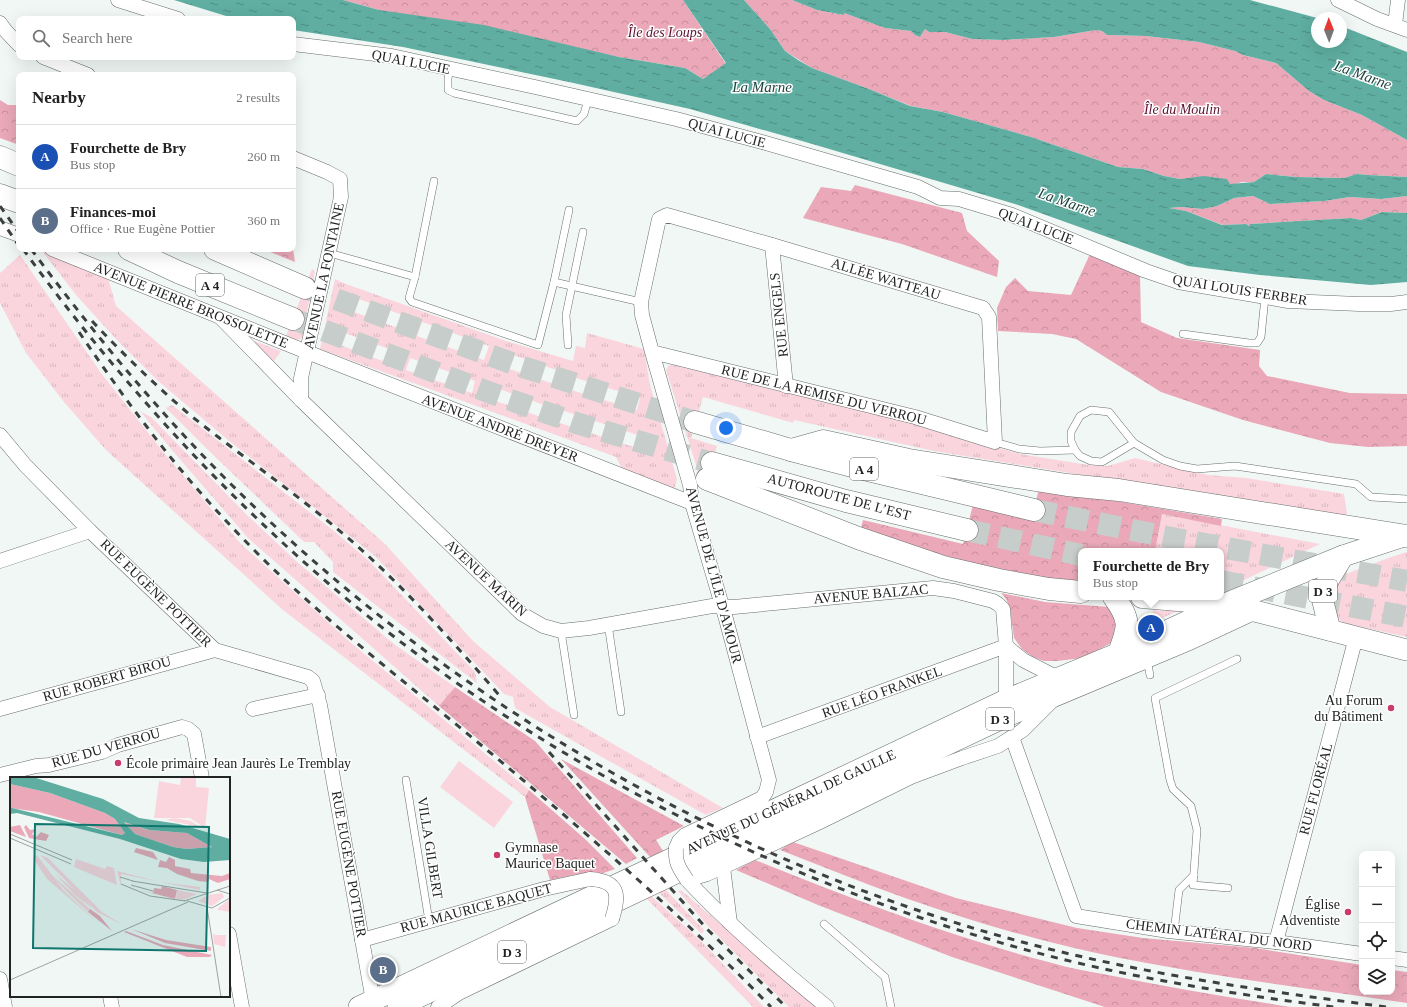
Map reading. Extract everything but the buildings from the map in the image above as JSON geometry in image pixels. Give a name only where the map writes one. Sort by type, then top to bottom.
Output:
[{"type":"highway","points":[[0,157],[16,164]]},
{"type":"highway","points":[[0,195],[16,201]]},
{"type":"highway","name":"A 4","points":[[135,252],[178,272],[293,319]]},
{"type":"highway","name":"A 4","points":[[222,252],[305,288]]},
{"type":"highway","name":"A 4","points":[[695,422],[791,450],[868,470],[1034,510]]},
{"type":"highway","points":[[791,450],[824,441],[917,461],[1067,485],[1119,490],[1406,535]]},
{"type":"highway","name":"AUTOROUTE DE L’EST","points":[[967,530],[710,471],[858,538],[944,567],[999,580],[1078,592]]},
{"type":"highway","points":[[1116,600],[1124,611],[1127,622],[1126,633],[1119,653]]},
{"type":"highway","points":[[1178,600],[1225,604]]},
{"type":"main road","name":"D 3","points":[[1225,604],[1343,556],[1406,535]]},
{"type":"main road","name":"D 3","points":[[1330,630],[1322,598],[1323,589],[1343,556]]},
{"type":"main road","points":[[1225,604],[1407,650]]},
{"type":"main road","name":"AVENUE DU GÉNÉRAL DE GAULLE","points":[[398,1007],[604,907],[1000,719],[1119,653],[1225,604]]},
{"type":"main road","name":"AVENUE DU GÉNÉRAL DE GAULLE","points":[[366,1004],[1006,700],[1058,686],[1148,666],[1252,610]]},
{"type":"street","points":[[118,0],[169,16]]},
{"type":"street","points":[[1338,0],[1377,19],[1401,27],[1398,0]]},
{"type":"street","points":[[0,23],[16,41]]},
{"type":"street","name":"QUAI LUCIE","points":[[296,44],[392,56],[676,119],[918,187],[940,198],[959,199],[1012,215],[1146,271]]},
{"type":"street","points":[[50,60],[80,72]]},
{"type":"street","name":"AVENUE LA FONTAINE","points":[[296,159],[340,179],[341,197],[301,378],[301,400]]},
{"type":"street","name":"ALLÉE WATTEAU","points":[[659,219],[668,215],[983,308],[989,317],[995,442]]},
{"type":"street","name":"AVENUE DE L'ÎLE D'AMOUR","points":[[659,219],[641,302],[642,315],[690,485],[692,503],[769,780],[766,792],[762,798],[685,835],[679,841],[676,848],[676,860],[687,880],[730,923],[827,1007]]},
{"type":"street","points":[[0,228],[16,234]]},
{"type":"street","name":"RUE ENGELS","points":[[772,245],[786,386]]},
{"type":"street","name":"AVENUE PIERRE BROSSOLETTE","points":[[59,252],[307,352]]},
{"type":"street","name":"QUAI LOUIS FERBER","points":[[1146,271],[1178,282],[1256,298],[1335,303],[1390,304],[1407,302]]},
{"type":"street","name":"AVENUE MARIN","points":[[221,318],[301,400],[522,614],[543,626],[561,631],[589,628],[712,606],[722,607]]},
{"type":"street","name":"AVENUE ANDRÉ DREYER","points":[[307,352],[692,503]]},
{"type":"street","name":"RUE DE LA REMISE DU VERROU","points":[[652,352],[915,417],[995,442]]},
{"type":"street","name":"RUE EUGÈNE POTTIER","points":[[0,435],[25,465],[90,531],[215,650],[308,677],[313,682],[318,694],[362,940],[366,1004]]},
{"type":"street","points":[[0,561],[90,531]]},
{"type":"street","name":"AVENUE BALZAC","points":[[722,607],[933,588],[954,591],[998,604],[1003,609],[1006,646],[1006,700]]},
{"type":"street","name":"RUE FLORÉAL","points":[[1276,942],[1356,637]]},
{"type":"street","points":[[1006,646],[1058,686]]},
{"type":"street","name":"RUE LÉO FRANKEL","points":[[757,737],[1006,646]]},
{"type":"street","name":"RUE ROBERT BIROU","points":[[0,709],[215,650]]},
{"type":"street","name":"AVENUE DU GÉNÉRAL DE GAULLE","points":[[687,880],[723,867],[818,823],[911,777],[998,746],[1023,730],[1058,686]]},
{"type":"street","points":[[254,709],[318,694]]},
{"type":"street","name":"RUE DU VERROU","points":[[0,775],[94,754],[118,745],[182,727],[188,729],[194,734],[197,743],[202,777]]},
{"type":"street","name":"CHEMIN LATÉRAL DU NORD","points":[[1012,737],[1076,916],[1174,932],[1276,942],[1359,954]]},
{"type":"street","points":[[723,867],[730,923]]},
{"type":"street","name":"RUE MAURICE BAQUET","points":[[362,940],[544,889],[590,879],[604,881],[616,891],[617,905],[612,919],[459,993],[438,1007]]},
{"type":"street","points":[[230,940],[242,1007]]},
{"type":"street","points":[[1395,958],[1407,960]]},
{"type":"street","points":[[0,979],[5,1007]]},
{"type":"street","points":[[110,997],[112,1007]]},
{"type":"lane","points":[[450,69],[448,90],[454,93],[577,121],[584,114],[588,99]]},
{"type":"lane","points":[[434,181],[415,277],[409,298],[412,302],[538,345],[554,282],[569,210]]},
{"type":"lane","points":[[568,345],[566,315],[583,232]]},
{"type":"lane","points":[[329,253],[415,277]]},
{"type":"lane","points":[[554,282],[641,302]]},
{"type":"lane","points":[[1183,334],[1257,343],[1261,337],[1256,298]]},
{"type":"lane","points":[[1134,443],[1102,462],[1091,461],[1080,456],[1075,450],[1071,440],[1071,432],[1080,416],[1091,410],[1109,412],[1134,443],[1163,460],[1180,466],[1197,469],[1235,466],[1356,484],[1371,497],[1407,499]]},
{"type":"lane","points":[[995,442],[1019,449],[1040,451],[1075,450]]},
{"type":"lane","points":[[608,624],[621,712]]},
{"type":"lane","points":[[561,631],[574,715]]},
{"type":"lane","points":[[1228,888],[1193,885],[1197,830],[1191,806],[1173,790],[1171,785],[1155,698],[1237,659]]},
{"type":"lane","name":"VILLA GILBERT","points":[[406,780],[429,921]]},
{"type":"lane","points":[[1174,932],[1179,890],[1194,875]]},
{"type":"lane","points":[[824,924],[885,977],[891,1007]]},
{"type":"green space","name":"Île des Loups","points":[[343,0],[683,0],[726,64],[703,79],[685,68],[619,57],[379,10]]},
{"type":"green space","name":"Île du Moulin","points":[[744,0],[792,0],[817,10],[844,15],[844,13],[885,28],[911,31],[920,37],[925,29],[929,32],[945,32],[972,39],[1003,40],[1054,37],[1096,30],[1102,31],[1107,35],[1146,36],[1199,42],[1235,51],[1243,55],[1276,63],[1309,91],[1324,100],[1362,115],[1407,140],[1407,177],[1357,174],[1344,178],[1296,177],[1266,174],[1254,182],[1230,184],[1214,177],[1180,179],[1164,176],[1143,169],[1118,167],[1031,137],[943,112],[911,106],[812,68],[785,51],[770,29]]},
{"type":"green space","points":[[0,100],[8,105],[16,105],[16,144],[0,138]]},
{"type":"green space","points":[[855,185],[962,213],[967,231],[999,261],[997,277],[902,244],[803,218],[821,187],[851,191]]},
{"type":"green space","points":[[1253,196],[1270,204],[1324,201],[1350,197],[1381,199],[1407,196],[1407,213],[1382,212],[1361,220],[1351,218],[1250,224],[1249,226],[1246,224],[1223,225],[1186,211],[1168,208],[1181,207],[1203,209],[1217,206],[1234,198]]},
{"type":"green space","points":[[43,252],[108,278],[116,306],[385,544],[473,641],[550,707],[723,808],[706,815],[515,708],[513,697],[504,694],[375,556],[228,440],[157,380],[116,339],[77,296]]},
{"type":"green space","points":[[270,252],[293,252],[295,262]]},
{"type":"green space","points":[[1090,254],[1140,275],[1141,322],[1177,338],[1260,350],[1259,366],[1267,376],[1350,393],[1407,394],[1407,446],[1368,447],[1330,443],[1243,420],[1161,392],[1076,339],[1052,334],[998,331],[997,308],[1006,287],[1015,278],[1028,291],[1071,295]]},
{"type":"green space","points":[[20,255],[101,373],[168,458],[241,544],[350,642],[529,790],[525,797],[283,610],[106,450],[64,402],[26,353],[0,303],[0,273]]},
{"type":"green space","points":[[312,269],[315,271],[302,338],[298,340],[286,336]]},
{"type":"green space","points":[[335,279],[506,341],[573,361],[576,346],[585,348],[587,333],[644,349],[650,385],[677,479],[675,487],[673,489],[622,469],[616,457],[320,349]],"holes":[[[348,295],[413,319],[409,332],[343,308]],[[422,322],[489,346],[484,360],[417,336]],[[334,329],[400,353],[396,366],[330,341]],[[496,349],[565,373],[560,386],[492,363]],[[410,358],[475,381],[472,393],[406,370]],[[573,377],[640,398],[637,410],[568,389]],[[485,384],[550,407],[547,419],[481,396]],[[561,410],[656,441],[652,453],[557,422]]]},
{"type":"green space","points":[[254,341],[281,351],[274,361],[253,342]]},
{"type":"green space","points":[[669,365],[946,432],[1020,454],[1095,466],[1108,466],[1135,458],[1208,475],[1246,478],[1344,494],[1347,513],[1343,518],[1325,515],[1297,507],[1161,488],[934,451],[794,420],[793,423],[703,397],[691,438],[717,446],[704,490],[666,370]]},
{"type":"green space","points":[[172,405],[334,531],[370,562],[475,672],[477,683],[333,572],[333,562],[314,542],[304,542],[207,449],[166,408]]},
{"type":"green space","points":[[140,411],[151,417],[247,515],[296,561],[394,644],[455,687],[439,706],[248,538]]},
{"type":"green space","points":[[1039,488],[1222,519],[1221,526],[1162,514],[1156,548],[1078,548],[1078,583],[1052,580],[926,551],[861,528],[863,520],[963,544],[974,501],[1034,510]]},
{"type":"green space","points":[[1162,514],[1320,544],[1224,590],[1224,548],[1156,548]]},
{"type":"green space","points":[[1407,552],[1407,637],[1343,623],[1335,616],[1329,591],[1343,575]]},
{"type":"green space","points":[[1001,593],[1045,602],[1109,607],[1116,606],[1119,639],[1082,658],[1044,661],[1033,657],[1022,649],[1014,638],[1010,608],[1006,599]]},
{"type":"green space","points":[[1167,608],[1182,609],[1147,625],[1154,610],[1166,611]]},
{"type":"green space","points":[[455,687],[535,741],[637,858],[626,864],[439,706]]},
{"type":"green space","points":[[561,759],[684,826],[656,840],[663,851],[650,857]]},
{"type":"green space","points":[[459,761],[513,802],[494,828],[440,787]]},
{"type":"green space","points":[[529,790],[585,839],[615,869],[601,874],[583,873],[550,880],[525,797]]},
{"type":"green space","points":[[793,842],[956,898],[1077,928],[1143,938],[1255,948],[1359,965],[1359,995],[1395,995],[1395,970],[1407,972],[1407,1003],[1196,972],[1112,956],[1029,937],[905,898],[780,850]]},
{"type":"green space","points":[[755,860],[902,916],[1014,953],[1084,971],[1173,988],[1291,1007],[1105,1007],[952,957],[818,905],[736,870]]},
{"type":"green space","points":[[663,887],[704,930],[702,934],[656,890]]},
{"type":"green space","points":[[681,890],[816,1007],[789,1007],[708,926],[678,891]]},
{"type":"green space","points":[[649,894],[700,940],[764,1007],[753,1007],[644,896]]},
{"type":"water","name":"La Marne","points":[[174,0],[343,0],[379,10],[484,25],[619,57],[685,68],[703,79],[726,63],[683,0],[744,0],[770,29],[785,51],[812,68],[910,106],[943,112],[1031,137],[1118,167],[1143,169],[1164,176],[1180,179],[1204,176],[1227,179],[1230,184],[1254,182],[1266,174],[1296,177],[1344,178],[1357,174],[1407,177],[1407,196],[1381,199],[1350,197],[1324,201],[1270,204],[1253,196],[1234,198],[1217,206],[1203,209],[1181,207],[1169,208],[1186,211],[1222,225],[1246,224],[1249,226],[1250,224],[1351,218],[1361,220],[1382,212],[1407,213],[1407,282],[1371,285],[1260,275],[1188,266],[1015,204],[690,109],[403,47],[296,30],[296,16],[226,16]]},
{"type":"water","name":"La Marne","points":[[792,0],[1250,0],[1311,16],[1311,48],[1347,48],[1347,28],[1407,52],[1407,140],[1362,115],[1324,100],[1309,91],[1276,63],[1199,42],[1146,36],[1107,35],[1102,31],[1096,30],[1054,37],[1003,40],[972,39],[945,32],[929,32],[925,29],[920,37],[911,31],[885,28],[844,13],[844,15],[817,10]]},
{"type":"tunnel","points":[[305,288],[517,365],[695,422]]},
{"type":"tunnel","points":[[293,319],[576,423],[712,463]]},
{"type":"tunnel","points":[[1034,510],[1177,539],[1407,581]]},
{"type":"tunnel","points":[[967,530],[1078,554]]},
{"type":"tunnel","points":[[1224,582],[1407,617]]},
{"type":"railway","points":[[0,206],[16,229]]},
{"type":"railway","points":[[0,218],[16,242]]},
{"type":"railway","points":[[25,252],[92,339],[166,426],[205,467],[286,546],[329,584],[402,643],[479,698],[558,749],[640,796],[725,839],[811,877],[899,910],[988,939],[1116,972],[1246,995],[1334,1007]]},
{"type":"railway","points":[[33,252],[80,313],[157,406],[240,493],[324,570],[412,641],[506,707],[603,767],[704,821],[807,869],[914,909],[1022,942],[1112,963],[1249,988],[1387,1007]]},
{"type":"railway","points":[[92,321],[142,372],[182,408],[215,435],[316,511],[355,544],[429,617],[499,695]]},
{"type":"railway","points":[[79,332],[129,404],[174,462],[232,528],[263,559],[311,604],[503,763],[621,864],[735,970],[771,1007]]},
{"type":"railway","points":[[549,752],[707,929],[786,1007]]},
{"type":"place","name":"Fourchette de Bry","points":[[1151,628]]},
{"type":"place","name":"Au Forum du Bâtiment","points":[[1391,708]]},
{"type":"place","name":"École primaire Jean Jaurès Le Tremblay","points":[[118,763]]},
{"type":"place","name":"Gymnase Maurice Baquet","points":[[497,855]]},
{"type":"place","name":"Église Adventiste","points":[[1348,912]]},
{"type":"place","name":"Finances-moi","points":[[383,970]]}]
